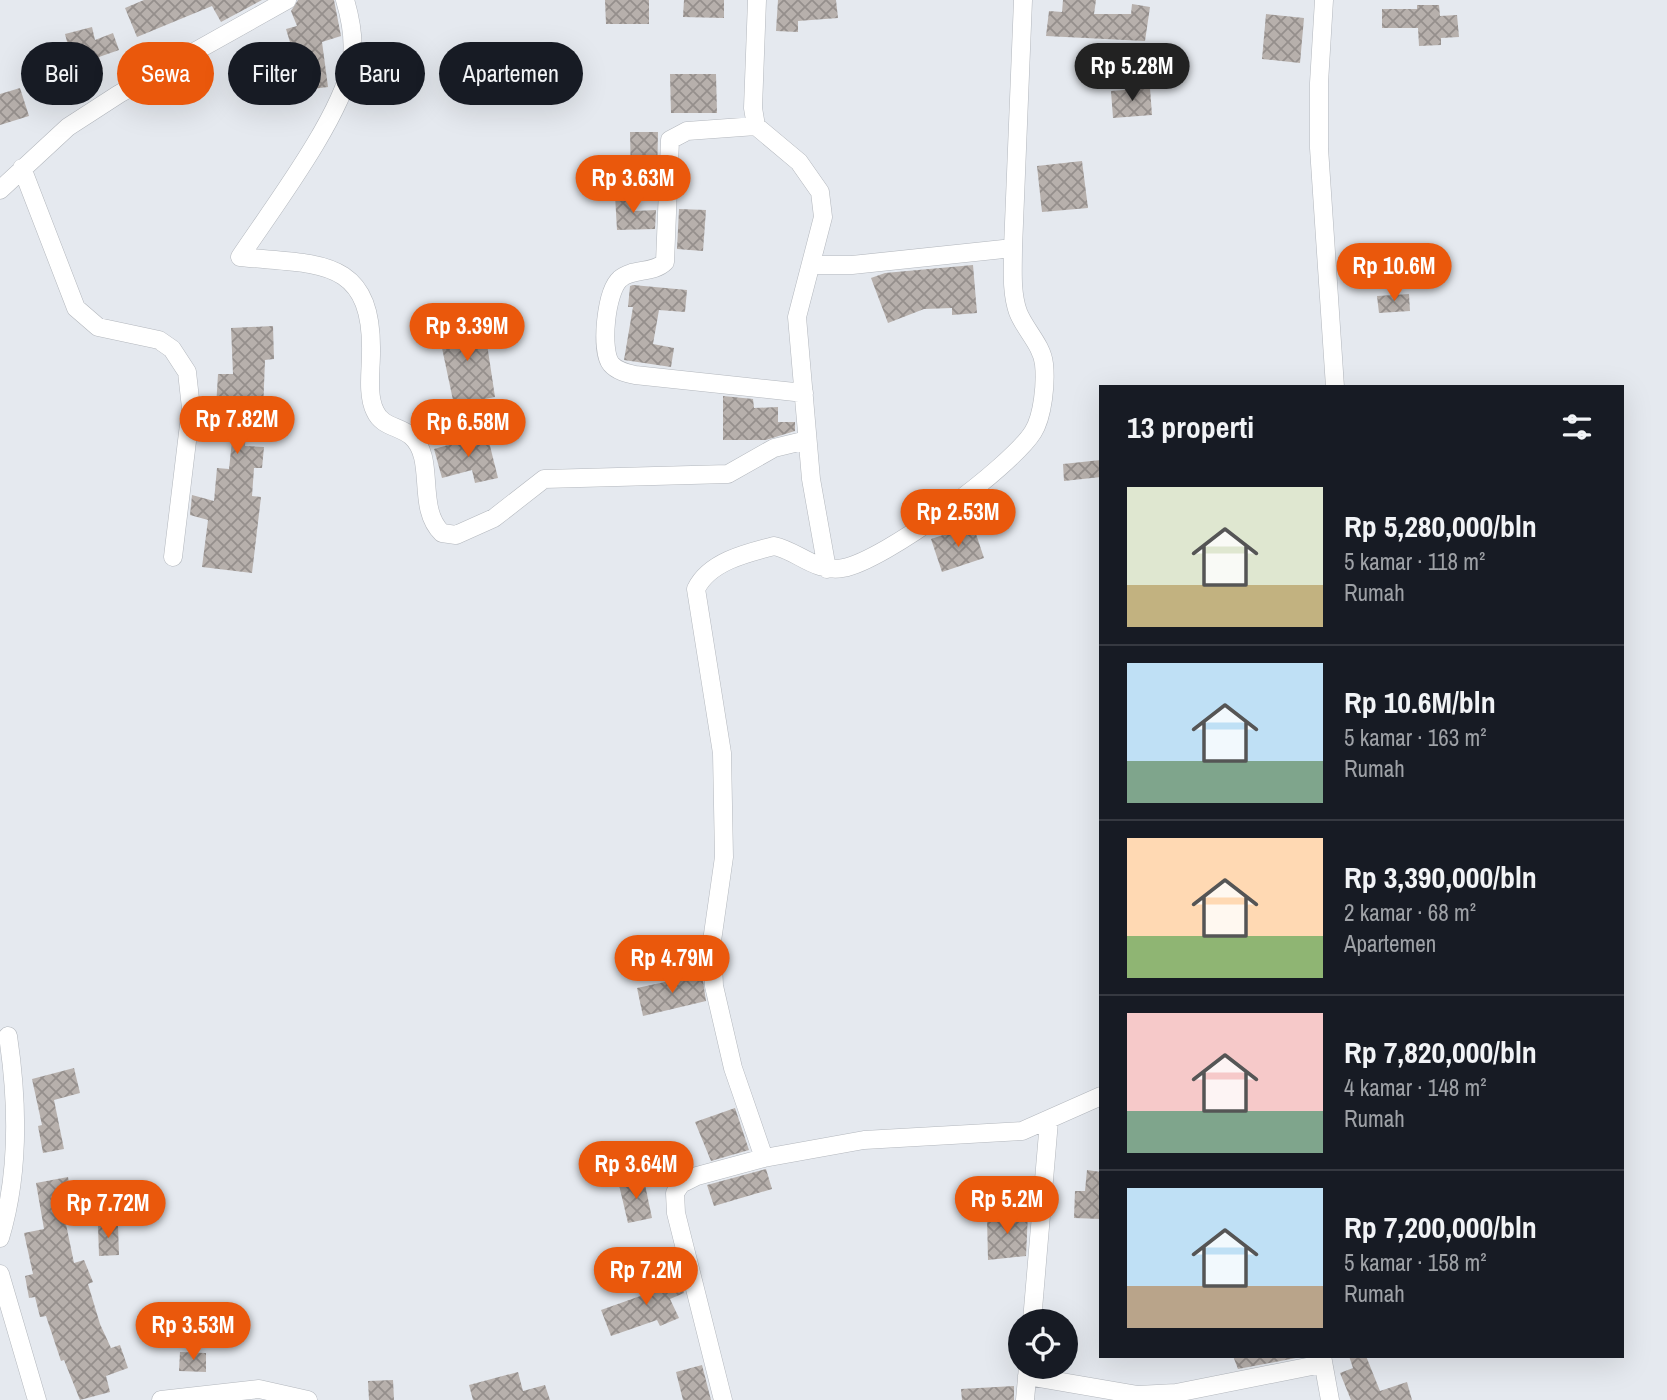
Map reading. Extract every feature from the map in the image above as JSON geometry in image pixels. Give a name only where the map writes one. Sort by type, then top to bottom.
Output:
[{"type":"street","points":[[0,190],[68,127],[287,0]]},
{"type":"street","points":[[345,0],[351,23],[351,64],[336,106],[240,257],[311,265],[338,271],[358,287],[372,326],[371,382],[375,412],[387,424],[412,435],[417,444],[423,457],[432,519],[442,533],[456,536],[494,518],[544,479],[727,474],[774,448],[807,440]]},
{"type":"street","points":[[757,0],[753,108],[756,127],[799,162],[820,192],[823,217],[797,317],[807,440],[827,569]]},
{"type":"street","points":[[764,1158],[733,1068],[714,986],[712,941],[724,857],[722,753],[696,589],[702,577],[715,566],[774,546],[827,569],[843,568],[882,553],[949,506],[1013,454],[1034,432],[1040,414],[1044,365],[1041,351],[1018,311],[1014,293],[1013,248],[1023,0]]},
{"type":"street","points":[[1324,0],[1319,148],[1335,385]]},
{"type":"street","points":[[756,127],[687,131],[670,140],[665,262],[660,267],[628,274],[614,286],[604,340],[606,355],[612,366],[635,375],[804,393]]},
{"type":"street","points":[[22,168],[76,308],[98,327],[159,340],[172,349],[187,372],[191,408],[173,556]]},
{"type":"street","points":[[812,265],[852,265],[1013,248]]},
{"type":"street","points":[[0,1238],[9,1210],[18,1105],[8,1036]]},
{"type":"street","points":[[723,1400],[674,1202],[681,1184],[688,1179],[764,1158],[864,1140],[1022,1131],[1099,1097]]},
{"type":"street","points":[[1033,1309],[1049,1121]]},
{"type":"street","points":[[0,1274],[37,1400]]},
{"type":"street","points":[[1064,1379],[1138,1395],[1177,1393],[1322,1360],[1330,1400]]},
{"type":"street","points":[[1025,1400],[1026,1379]]},
{"type":"street","points":[[161,1400],[259,1389],[308,1400]]},
{"type":"building","points":[[144,0],[262,0],[221,22],[212,6],[137,37],[125,8]]},
{"type":"building","points":[[298,0],[334,0],[341,36],[322,42],[328,87],[321,88],[321,42],[290,42],[286,29],[297,26],[291,11]]},
{"type":"building","points":[[605,0],[649,0],[649,24],[606,24]]},
{"type":"building","points":[[684,0],[724,0],[724,18],[683,17]]},
{"type":"building","points":[[778,0],[836,0],[838,18],[798,21],[798,32],[776,31]]},
{"type":"building","points":[[1063,0],[1096,0],[1094,14],[1131,14],[1132,4],[1150,7],[1145,41],[1046,36],[1049,11],[1062,12]]},
{"type":"building","points":[[1417,5],[1439,5],[1440,16],[1457,15],[1459,37],[1441,38],[1441,45],[1419,46],[1418,28],[1382,28],[1382,9],[1417,9]]},
{"type":"building","points":[[1266,14],[1304,18],[1300,63],[1262,59]]},
{"type":"building","points":[[92,27],[95,40],[113,33],[117,51],[103,56],[103,42],[67,42],[65,34]]},
{"type":"building","points":[[670,74],[716,74],[717,113],[671,113]]},
{"type":"building","points":[[20,88],[21,105],[25,105],[29,116],[0,125],[0,94]]},
{"type":"building","points":[[1150,88],[1152,115],[1113,118],[1111,91]]},
{"type":"building","points":[[630,132],[658,132],[657,182],[631,182]]},
{"type":"building","points":[[1082,161],[1088,208],[1042,212],[1037,166]]},
{"type":"building","points":[[615,195],[633,195],[634,211],[656,210],[655,229],[617,230]]},
{"type":"building","points":[[679,209],[706,210],[703,251],[677,249]]},
{"type":"building","points":[[973,265],[977,313],[952,315],[952,308],[924,309],[888,323],[871,278],[885,273]]},
{"type":"building","points":[[630,286],[687,290],[685,312],[659,310],[653,344],[674,348],[671,367],[624,360],[633,307],[628,307]]},
{"type":"building","points":[[1409,294],[1410,311],[1379,313],[1377,296]]},
{"type":"building","points":[[484,324],[495,397],[454,405],[438,329]]},
{"type":"building","points":[[273,326],[274,359],[265,360],[263,411],[247,411],[245,446],[264,447],[262,468],[254,468],[252,496],[261,497],[252,573],[202,567],[208,520],[190,515],[192,495],[214,501],[217,468],[229,469],[232,441],[214,440],[218,374],[233,374],[231,328]]},
{"type":"building","points":[[723,396],[753,399],[754,408],[778,407],[778,422],[795,422],[795,431],[766,440],[723,440]]},
{"type":"building","points":[[487,434],[498,478],[475,483],[472,470],[442,478],[434,449]]},
{"type":"building","points":[[1099,460],[1099,477],[1064,481],[1063,464]]},
{"type":"building","points":[[973,525],[984,558],[942,572],[931,539]]},
{"type":"building","points":[[702,974],[706,1001],[643,1016],[637,988]]},
{"type":"building","points":[[74,1068],[80,1093],[54,1100],[64,1149],[43,1153],[38,1126],[42,1125],[32,1079]]},
{"type":"building","points":[[735,1108],[749,1150],[711,1161],[695,1122]]},
{"type":"building","points":[[766,1169],[772,1189],[714,1206],[707,1185]]},
{"type":"building","points":[[1087,1170],[1099,1172],[1099,1219],[1074,1218],[1075,1191],[1085,1191]]},
{"type":"building","points":[[68,1177],[72,1199],[61,1200],[74,1263],[84,1260],[93,1282],[88,1284],[100,1324],[111,1348],[120,1345],[128,1368],[106,1376],[110,1392],[80,1400],[64,1360],[61,1361],[46,1316],[40,1317],[35,1297],[29,1298],[25,1276],[33,1274],[24,1233],[44,1229],[36,1183]]},
{"type":"building","points":[[644,1180],[652,1218],[628,1223],[619,1185]]},
{"type":"building","points":[[1028,1213],[1026,1256],[988,1260],[987,1218]]},
{"type":"building","points":[[118,1225],[119,1255],[99,1256],[98,1226]]},
{"type":"building","points":[[679,1272],[684,1293],[670,1299],[679,1318],[660,1326],[657,1320],[611,1336],[601,1310],[646,1294],[642,1287]]},
{"type":"building","points":[[180,1352],[206,1353],[206,1372],[179,1371]]},
{"type":"building","points":[[1234,1358],[1296,1358],[1238,1369]]},
{"type":"building","points":[[1350,1358],[1367,1358],[1380,1391],[1407,1382],[1412,1400],[1351,1400],[1340,1373],[1353,1368]]},
{"type":"building","points":[[702,1365],[711,1400],[683,1400],[676,1372]]},
{"type":"building","points":[[518,1372],[523,1391],[545,1385],[550,1400],[473,1400],[469,1385]]},
{"type":"building","points":[[393,1380],[394,1400],[369,1400],[368,1381]]},
{"type":"building","points":[[1014,1386],[1014,1400],[962,1400],[961,1389]]}]
